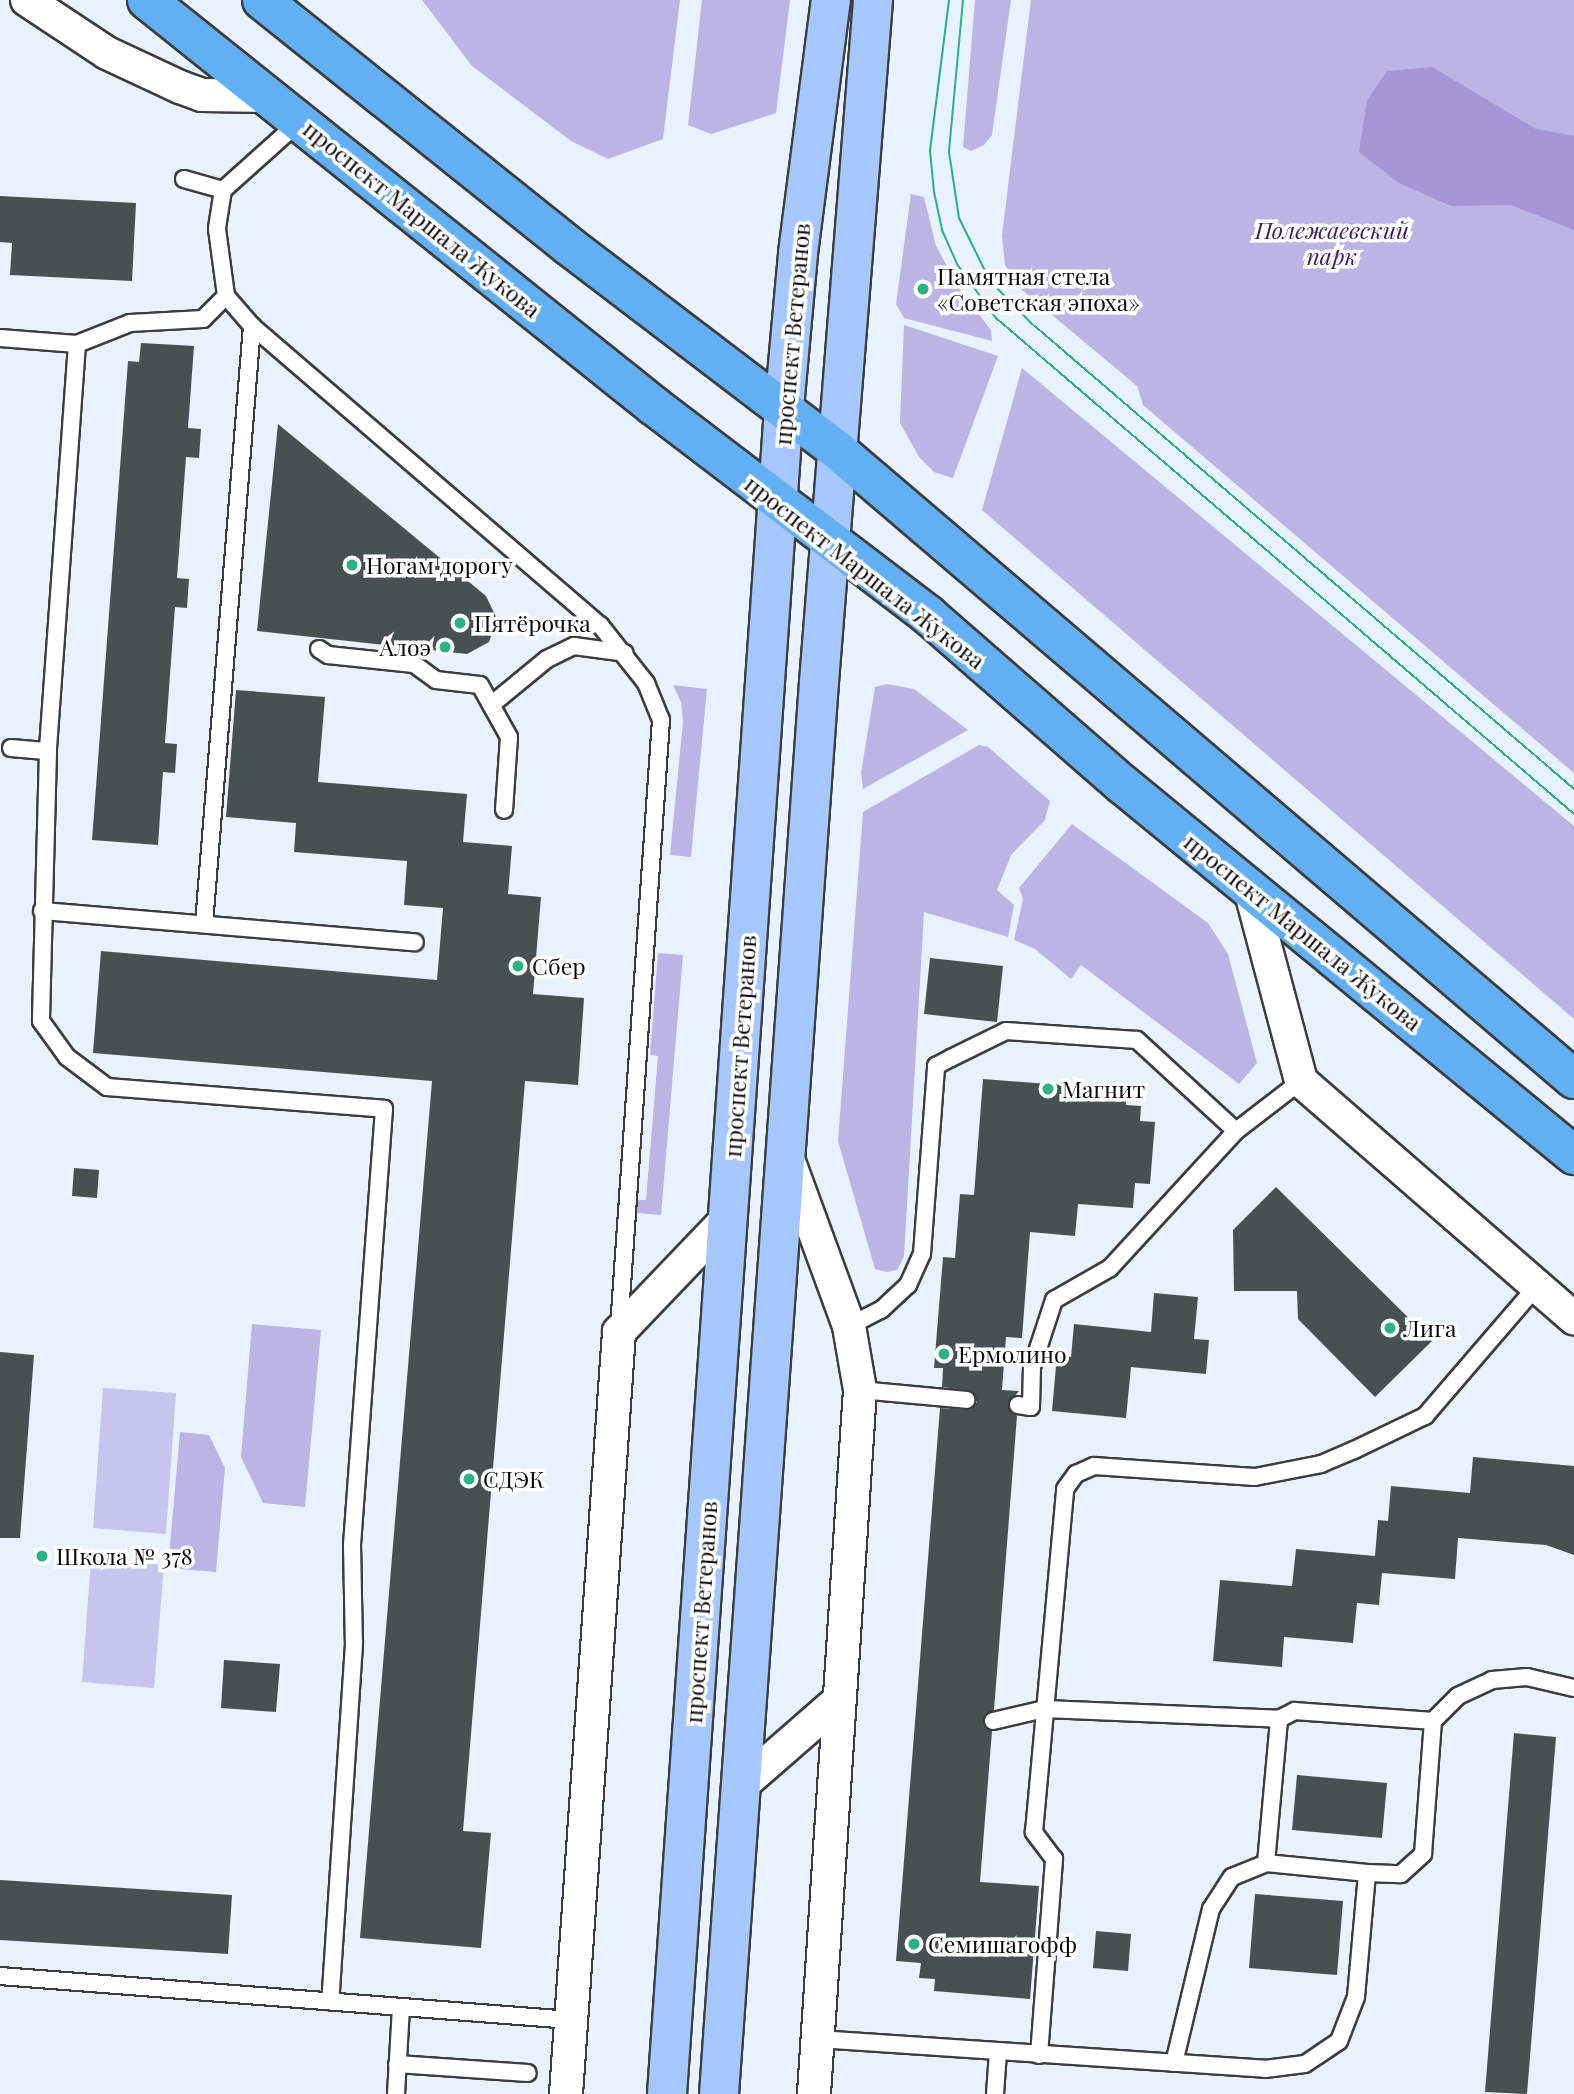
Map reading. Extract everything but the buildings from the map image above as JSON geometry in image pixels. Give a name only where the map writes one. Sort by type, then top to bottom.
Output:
[{"type":"main road","name":"проспект Маршала Жукова","points":[[147,0],[777,503],[831,540],[928,615],[1250,889],[1574,1155]]},
{"type":"main road","points":[[262,0],[579,254],[837,450],[1574,1079]]},
{"type":"main road","name":"проспект Ветеранов","points":[[667,2094],[784,408],[798,253],[831,0]]},
{"type":"main road","points":[[719,2094],[789,1162],[837,450],[873,0]]},
{"type":"street","points":[[27,0],[107,53],[180,87],[202,95],[269,96]]},
{"type":"street","points":[[1250,889],[1301,1080],[1574,1318]]},
{"type":"street","points":[[789,1162],[849,1325],[860,1390],[837,1702],[814,2094]]},
{"type":"street","points":[[566,2094],[619,1332],[728,1219]]},
{"type":"street","points":[[742,1786],[837,1702]]},
{"type":"lane","points":[[300,121],[223,190],[217,229],[226,296],[252,326],[596,621],[625,653],[646,683],[661,720],[619,1332]]},
{"type":"lane","points":[[184,179],[223,190]]},
{"type":"lane","points":[[0,338],[78,344],[130,323],[204,319],[226,296]]},
{"type":"lane","points":[[204,924],[252,326]]},
{"type":"lane","points":[[78,344],[48,751],[41,1021],[67,1057],[107,1087],[384,1109],[352,1544],[354,1644],[330,2001]]},
{"type":"lane","points":[[491,705],[547,659],[574,646],[625,653]]},
{"type":"lane","points":[[319,649],[328,655],[414,664],[436,680],[480,685],[509,737],[504,810]]},
{"type":"lane","points":[[11,748],[48,751]]},
{"type":"lane","points":[[42,911],[415,942]]},
{"type":"lane","points":[[849,1325],[881,1310],[908,1285],[922,1254],[936,1066],[951,1058],[1006,1031],[1137,1040],[1236,1130]]},
{"type":"lane","points":[[1018,1405],[1031,1407],[1031,1367],[1054,1300],[1110,1268],[1236,1130],[1301,1080]]},
{"type":"lane","points":[[1039,2054],[1054,1859],[1034,1832],[1065,1489],[1076,1474],[1094,1466],[1255,1477],[1321,1464],[1425,1416],[1537,1286]]},
{"type":"lane","points":[[860,1390],[967,1399]]},
{"type":"lane","points":[[1174,2063],[1211,1909],[1232,1877],[1266,1863],[1401,1874],[1423,1854],[1433,1721],[1458,1696],[1492,1680],[1527,1677],[1574,1688]]},
{"type":"lane","points":[[993,1721],[1045,1709],[1279,1719],[1295,1711],[1433,1721]]},
{"type":"lane","points":[[1266,1863],[1279,1719]]},
{"type":"lane","points":[[818,2039],[1265,2069],[1305,2064],[1339,2041],[1356,1997],[1367,1873]]},
{"type":"lane","points":[[0,1976],[571,2020]]},
{"type":"lane","points":[[396,2094],[401,2008]]},
{"type":"lane","points":[[995,2094],[998,2052]]},
{"type":"lane","points":[[397,2064],[528,2073]]},
{"type":"green space","points":[[422,0],[680,0],[663,139],[608,159],[571,141],[472,66]]},
{"type":"green space","points":[[702,0],[790,0],[776,113],[711,134],[688,125]]},
{"type":"green space","points":[[975,0],[1011,0],[992,135],[984,145],[971,151],[963,147]]},
{"type":"green space","name":"Полежаевский парк","points":[[1031,0],[1574,0],[1574,773],[1143,405],[1137,386],[1021,289],[1005,265],[1002,235]]},
{"type":"green space","points":[[911,194],[924,197],[936,246],[960,290],[991,330],[992,341],[904,318],[896,304]]},
{"type":"green space","points":[[904,325],[998,356],[953,478],[934,472],[919,457],[900,423]]},
{"type":"green space","points":[[1022,368],[1574,826],[1574,1019],[982,510]]},
{"type":"green space","points":[[887,684],[914,689],[968,730],[863,789],[861,773],[875,687]]},
{"type":"green space","points":[[673,685],[707,689],[691,857],[670,855],[683,722],[681,702]]},
{"type":"green space","points":[[979,745],[988,747],[1050,801],[1045,820],[1011,855],[997,890],[1014,905],[1008,937],[924,912],[904,1257],[897,1270],[887,1272],[875,1269],[838,1141],[863,812]]},
{"type":"green space","points":[[1072,824],[1208,923],[1228,954],[1257,1063],[1239,1084],[1081,965],[1071,979],[1035,949],[1014,940],[1023,899],[1019,888]]},
{"type":"green space","points":[[658,953],[683,955],[661,1215],[636,1213],[638,1200],[646,1200],[658,1056],[650,1055]]},
{"type":"green space","points":[[252,1324],[321,1330],[305,1507],[263,1503],[241,1457]]},
{"type":"green space","points":[[180,1432],[209,1435],[225,1468],[216,1572],[168,1568]]},
{"type":"shaded area","points":[[1432,67],[1536,129],[1574,136],[1574,230],[1511,205],[1451,206],[1399,183],[1359,152],[1367,100],[1387,71]]},
{"type":"shaded area","points":[[103,1388],[176,1393],[166,1534],[93,1528]]},
{"type":"shaded area","points":[[91,1560],[164,1565],[154,1688],[82,1682]]},
{"type":"tram line","points":[[949,0],[930,151],[934,192],[942,230],[957,264],[996,318],[1574,814]]},
{"type":"tram line","points":[[963,0],[949,152],[959,218],[990,281],[1030,322],[1574,789]]},
{"type":"place","name":"Памятная стела «Советская эпоха»","points":[[923,289]]},
{"type":"place","name":"Ногам дорогу","points":[[352,565]]},
{"type":"place","name":"Пятёрочка","points":[[460,623]]},
{"type":"place","name":"Алоэ","points":[[445,647]]},
{"type":"place","name":"Сбер","points":[[518,966]]},
{"type":"place","name":"Магнит","points":[[1048,1089]]},
{"type":"place","name":"Лига","points":[[1390,1328]]},
{"type":"place","name":"Ермолино","points":[[944,1354]]},
{"type":"place","name":"СДЭК","points":[[469,1479]]},
{"type":"place","name":"Школа № 378","points":[[42,1556]]},
{"type":"place","name":"Семишагофф","points":[[914,1944]]}]
